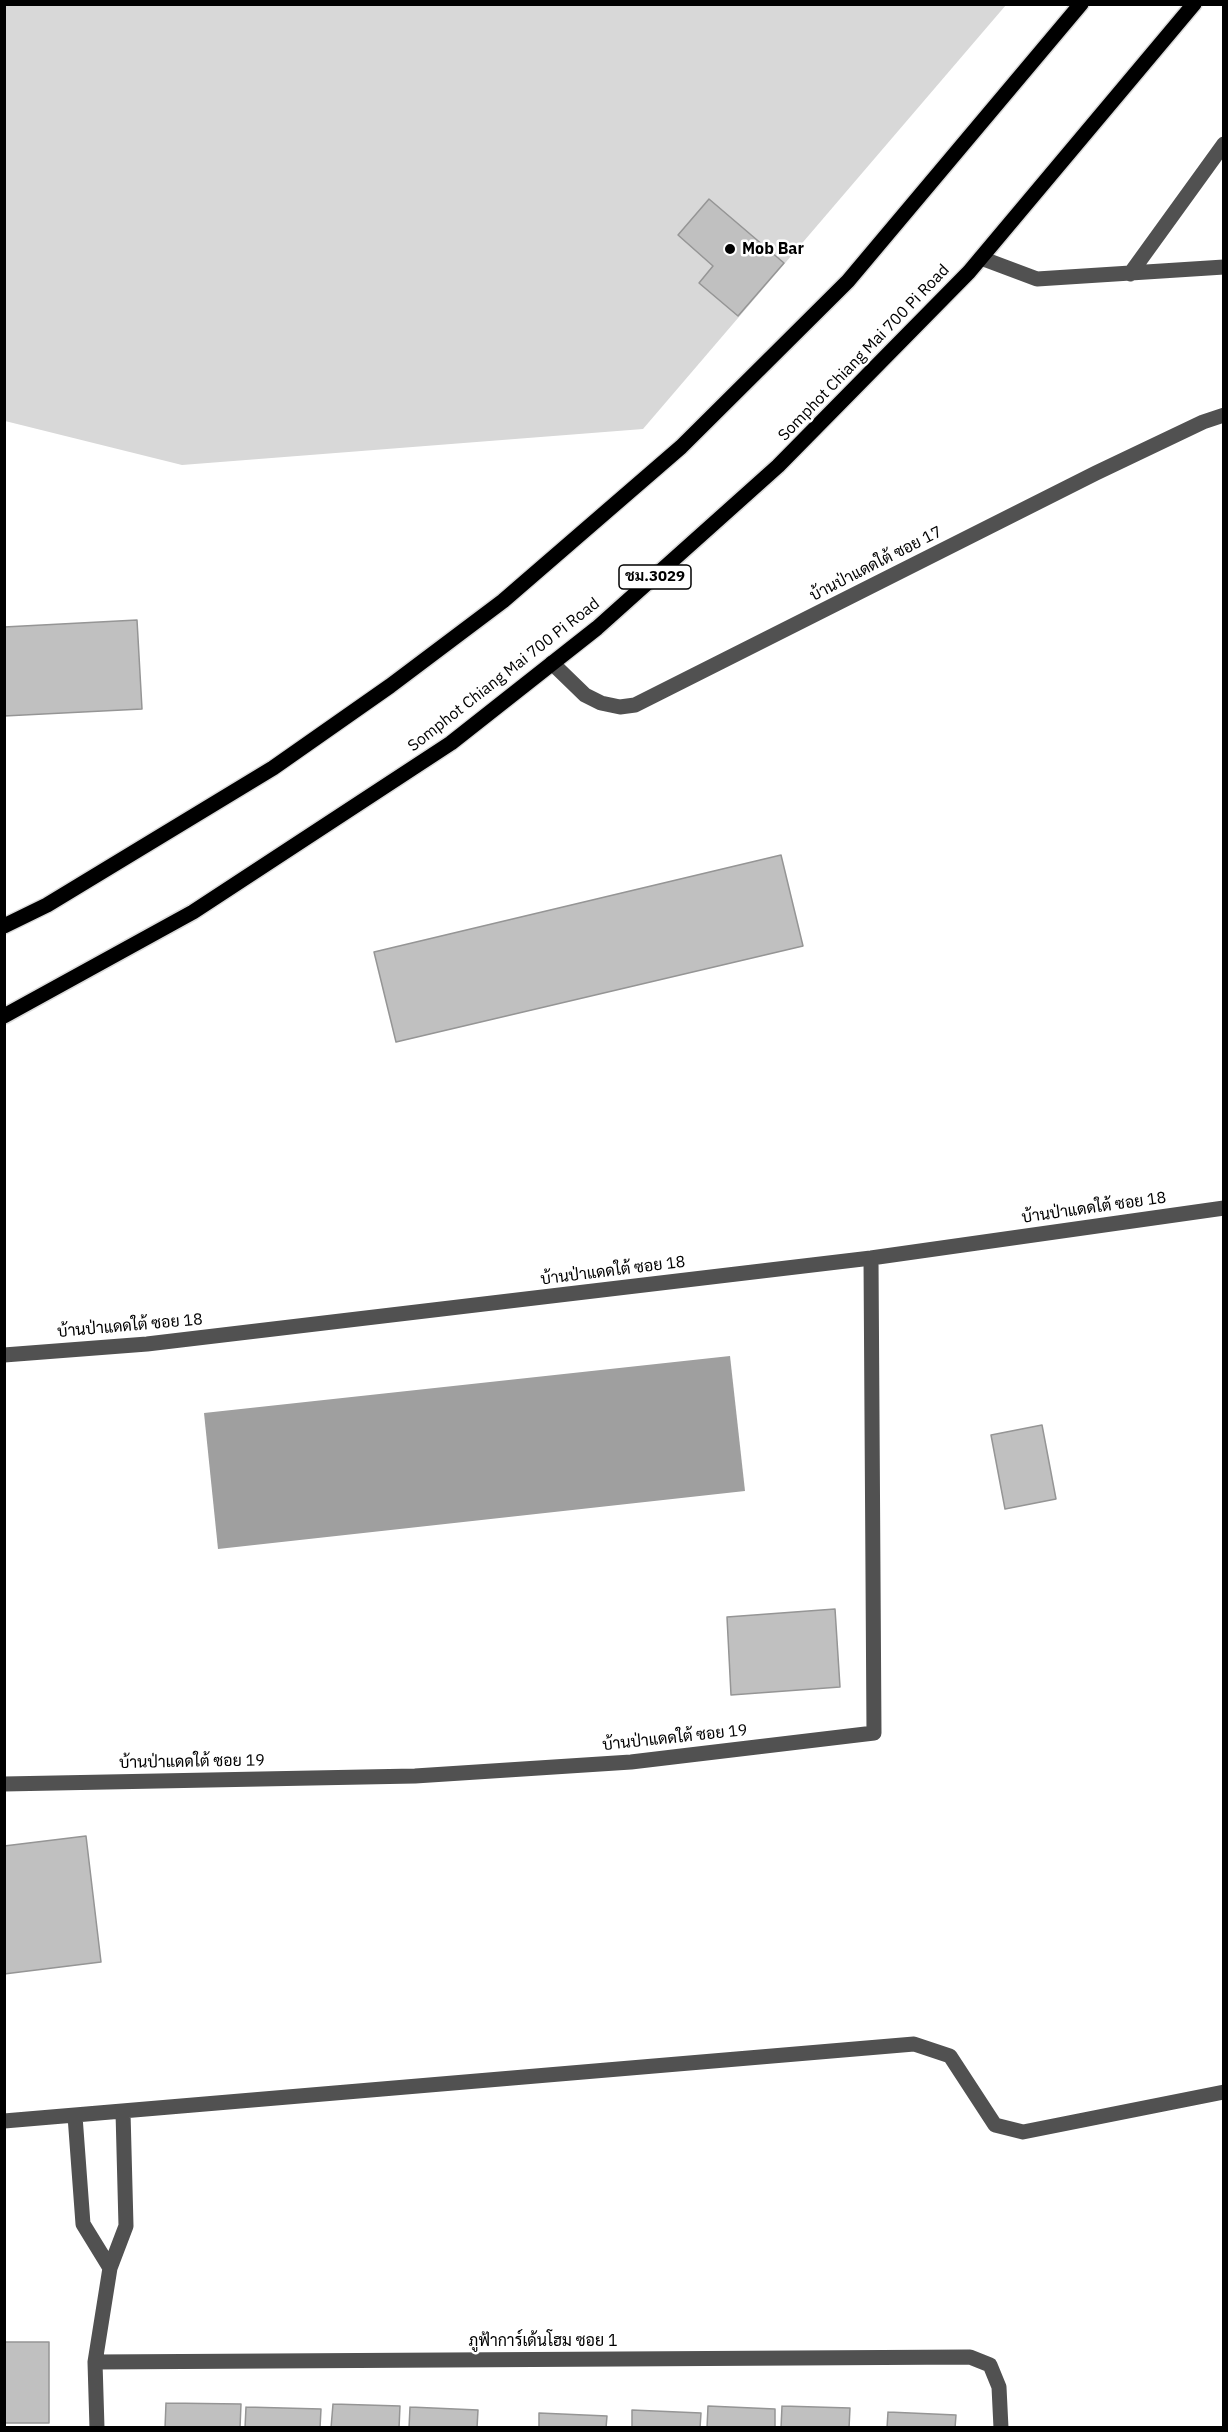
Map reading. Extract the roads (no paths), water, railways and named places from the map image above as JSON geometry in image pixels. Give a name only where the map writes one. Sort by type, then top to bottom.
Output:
[{"type":"main road","points":[[4,927],[47,905],[273,768],[390,686],[512,594],[681,447],[848,281],[1082,4]]},
{"type":"main road","name":"Somphot Chiang Mai 700 Pi Road","points":[[4,1016],[203,906],[451,743],[597,628],[778,466],[981,258],[1194,4]]},
{"type":"street","points":[[1130,274],[1224,144]]},
{"type":"street","points":[[981,258],[1037,279],[1224,267]]},
{"type":"street","name":"บ้านป่าแดดใต้ ซอย 17","points":[[552,663],[585,695],[601,703],[620,707],[635,705],[1096,473],[1203,422],[1224,415]]},
{"type":"street","name":"บ้านป่าแดดใต้ ซอย 18","points":[[4,1355],[147,1344],[871,1258],[1224,1208]]},
{"type":"street","name":"บ้านป่าแดดใต้ ซอย 19","points":[[4,1784],[416,1776],[631,1762],[874,1733],[871,1258]]},
{"type":"street","points":[[4,2121],[914,2044],[950,2056],[995,2125],[1023,2132],[1224,2092]]},
{"type":"street","points":[[97,2427],[95,2362],[110,2268],[126,2226],[123,2112]]},
{"type":"street","points":[[75,2116],[83,2224],[110,2268]]},
{"type":"street","name":"ภูฟ้าการ์เด้นโฮม ซอย 1","points":[[95,2362],[970,2357],[990,2365],[999,2387],[1001,2427]]},
{"type":"place","name":"Mob Bar","points":[[730,249]]}]
